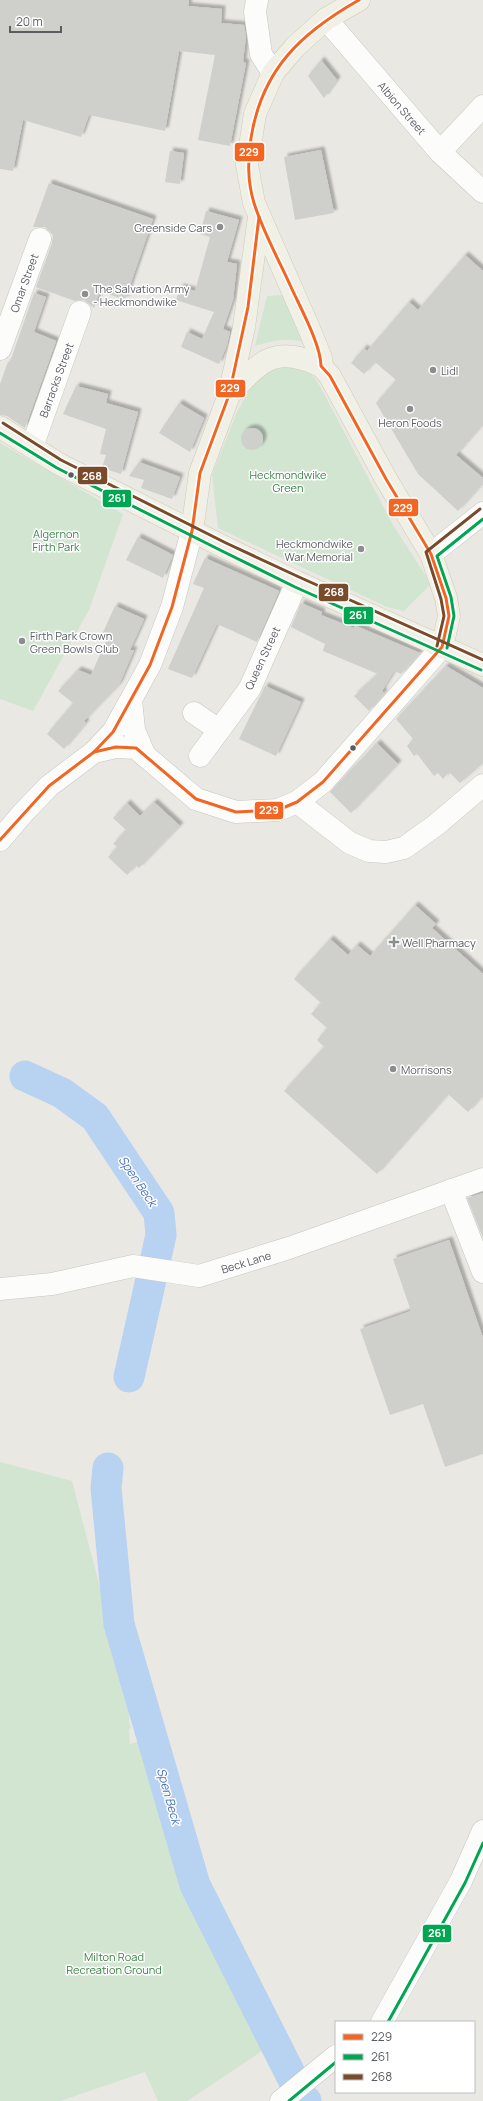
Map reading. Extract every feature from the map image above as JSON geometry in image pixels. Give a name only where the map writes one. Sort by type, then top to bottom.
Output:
[{"type":"main road","points":[[321,366],[321,358],[308,326],[259,217],[254,203],[247,165],[255,114],[273,73],[295,47],[326,19],[359,0]]},
{"type":"main road","points":[[192,531],[200,473],[229,395],[248,307],[259,217]]},
{"type":"main road","points":[[229,395],[250,373],[265,361],[279,355],[302,357],[321,366],[330,376],[386,479],[431,554],[446,598],[449,616],[442,647]]},
{"type":"main road","points":[[0,427],[59,464],[192,531],[297,582],[483,665]]},
{"type":"street","points":[[257,0],[255,12],[261,54],[273,73]]},
{"type":"street","name":"Albion Street","points":[[326,19],[440,152],[483,192]]},
{"type":"street","points":[[440,152],[483,106]]},
{"type":"street","name":"Omar Street","points":[[0,349],[40,239]]},
{"type":"street","name":"Barracks Street","points":[[32,447],[80,312]]},
{"type":"street","points":[[431,554],[483,513]]},
{"type":"street","points":[[0,840],[22,813],[49,786],[94,752],[113,732],[150,665],[172,607],[192,531]]},
{"type":"street","name":"Queen Street","points":[[200,756],[250,688],[297,582]]},
{"type":"street","points":[[94,752],[116,747],[136,748],[196,799],[236,812],[278,810],[297,802],[323,782],[442,647]]},
{"type":"street","points":[[131,700],[134,730],[145,756]]},
{"type":"street","points":[[194,713],[219,730]]},
{"type":"street","points":[[297,802],[350,843],[369,852],[386,852],[404,848],[436,825],[483,785]]},
{"type":"street","name":"Beck Lane","points":[[0,1289],[52,1284],[133,1266],[199,1276],[289,1248],[483,1179]]},
{"type":"street","points":[[452,1190],[483,1272]]},
{"type":"street","points":[[383,2021],[461,1881],[483,1831]]},
{"type":"street","points":[[284,2098],[335,2057]]},
{"type":"green space","points":[[284,295],[303,342],[279,340],[255,346],[267,296]]},
{"type":"green space","name":"Heckmondwike Green","points":[[287,364],[311,373],[320,386],[393,525],[431,584],[404,611],[387,607],[218,528],[212,475],[237,412],[255,380],[271,367]]},
{"type":"green space","name":"Algernon Firth Park","points":[[0,443],[123,514],[89,610],[33,711],[0,699]]},
{"type":"green space","name":"Milton Road Recreation Ground","points":[[0,1462],[72,1481],[129,1698],[129,1721],[131,1728],[129,1729],[130,1744],[152,1738],[265,2049],[187,2101],[158,2101],[145,2072],[60,2101],[0,2101]]},
{"type":"building","points":[[0,0],[189,0],[188,6],[222,9],[221,23],[244,25],[246,36],[243,62],[246,63],[230,146],[198,140],[215,55],[179,51],[165,131],[89,115],[81,137],[23,120],[13,171],[0,169]]},
{"type":"building","points":[[321,60],[337,80],[324,98],[308,76]]},
{"type":"building","points":[[321,150],[334,213],[295,220],[284,157]]},
{"type":"building","points":[[170,151],[184,153],[180,184],[165,182]]},
{"type":"building","points":[[49,183],[153,219],[125,300],[100,291],[94,308],[84,300],[75,301],[36,287],[52,243],[53,235],[45,227],[33,227]]},
{"type":"building","points":[[206,211],[239,220],[227,262],[237,264],[233,300],[223,329],[230,332],[227,345],[219,364],[181,347],[187,332],[202,339],[214,312],[176,300],[180,287],[195,291],[210,237],[200,234]]},
{"type":"building","points":[[465,255],[483,271],[483,424],[456,455],[483,478],[483,483],[458,511],[418,474],[376,403],[396,380],[375,362],[364,374],[351,363],[364,348],[367,351],[409,302],[418,310]]},
{"type":"building","points":[[34,293],[46,297],[34,332],[56,341],[25,428],[7,416],[0,415],[0,384],[8,362],[10,362]]},
{"type":"building","points":[[76,386],[108,394],[106,403],[138,412],[121,474],[102,468],[106,455],[100,454],[106,429],[63,414]]},
{"type":"building","points":[[179,403],[204,418],[190,452],[159,433]]},
{"type":"building","points":[[252,428],[260,431],[263,439],[260,447],[252,450],[244,447],[241,439],[244,431]]},
{"type":"building","points":[[139,462],[180,477],[172,499],[141,488],[144,480],[129,476]]},
{"type":"building","points":[[138,537],[173,555],[163,578],[126,560]]},
{"type":"building","points":[[205,558],[279,591],[257,642],[217,624],[192,678],[168,669],[204,588],[193,584]]},
{"type":"building","points":[[301,603],[322,612],[321,615],[354,628],[354,625],[420,653],[401,674],[394,671],[382,691],[384,693],[369,711],[354,696],[378,674],[323,651],[325,644],[291,627]]},
{"type":"building","points":[[115,606],[144,619],[130,650],[134,650],[119,685],[84,721],[86,723],[64,749],[47,734],[73,703],[58,691],[78,670],[91,675],[107,639],[101,637]]},
{"type":"building","points":[[446,666],[483,688],[483,763],[460,783],[449,772],[443,779],[438,773],[434,776],[417,754],[414,756],[407,746],[413,739],[396,719]]},
{"type":"building","points":[[265,686],[301,702],[276,756],[239,739]]},
{"type":"building","points":[[377,743],[398,764],[351,813],[330,792]]},
{"type":"building","points":[[154,802],[180,826],[139,868],[136,865],[127,875],[108,857],[117,847],[113,844],[126,830],[113,818],[127,803],[140,816]]},
{"type":"building","name":"Morrisons","points":[[415,905],[436,924],[432,928],[483,974],[483,1095],[468,1112],[448,1094],[377,1174],[284,1091],[324,1047],[317,1040],[327,1028],[311,1014],[321,1003],[294,979],[330,939],[348,955],[357,945],[370,956]]},
{"type":"building","points":[[483,1193],[483,1238],[467,1198]]},
{"type":"building","points":[[449,1240],[483,1338],[483,1454],[445,1467],[423,1404],[390,1415],[360,1329],[411,1311],[393,1259]]},
{"type":"waterway","name":"Spen Beck","points":[[25,1076],[62,1093],[95,1117],[159,1213],[161,1235],[129,1377]]},
{"type":"waterway","name":"Spen Beck","points":[[108,1468],[106,1488],[119,1624],[195,1885],[302,2097],[306,2101]]},
{"type":"transit line","name":"229","points":[[94,752],[116,747],[136,748],[196,799],[236,812],[278,810],[297,802],[323,782],[442,647],[449,616],[446,598],[431,554],[386,479],[330,376],[321,366],[318,348],[314,337],[262,225],[250,186],[249,163],[251,138],[256,114],[264,92],[275,73],[287,56],[302,40],[319,26],[359,0]]},
{"type":"transit line","name":"229","points":[[0,840],[49,786],[94,752],[113,732],[150,665],[172,607],[192,531],[200,473],[229,395],[248,307],[259,217]]},
{"type":"transit line","name":"268","points":[[3,423],[61,460],[226,543],[483,660]]},
{"type":"transit line","name":"261","points":[[0,433],[57,468],[295,587],[481,670]]},
{"type":"transit line","name":"268","points":[[437,646],[444,616],[441,599],[426,552],[480,509]]},
{"type":"transit line","name":"261","points":[[447,648],[454,616],[451,597],[437,556],[483,519]]},
{"type":"transit line","name":"261","points":[[389,2021],[465,1883],[483,1843]]},
{"type":"transit line","name":"261","points":[[289,2101],[335,2063]]},
{"type":"place","name":"Greenside Cars","points":[[220,227]]},
{"type":"place","name":"The Salvation Army - Heckmondwike","points":[[85,294]]},
{"type":"place","name":"Lidl","points":[[433,370]]},
{"type":"place","name":"Heron Foods","points":[[410,409]]},
{"type":"place","name":"Heckmondwike War Memorial","points":[[361,549]]},
{"type":"place","name":"Firth Park Crown Green Bowls Club","points":[[22,641]]},
{"type":"place","name":"Well Pharmacy","points":[[394,942]]},
{"type":"place","name":"Morrisons","points":[[393,1069]]}]
